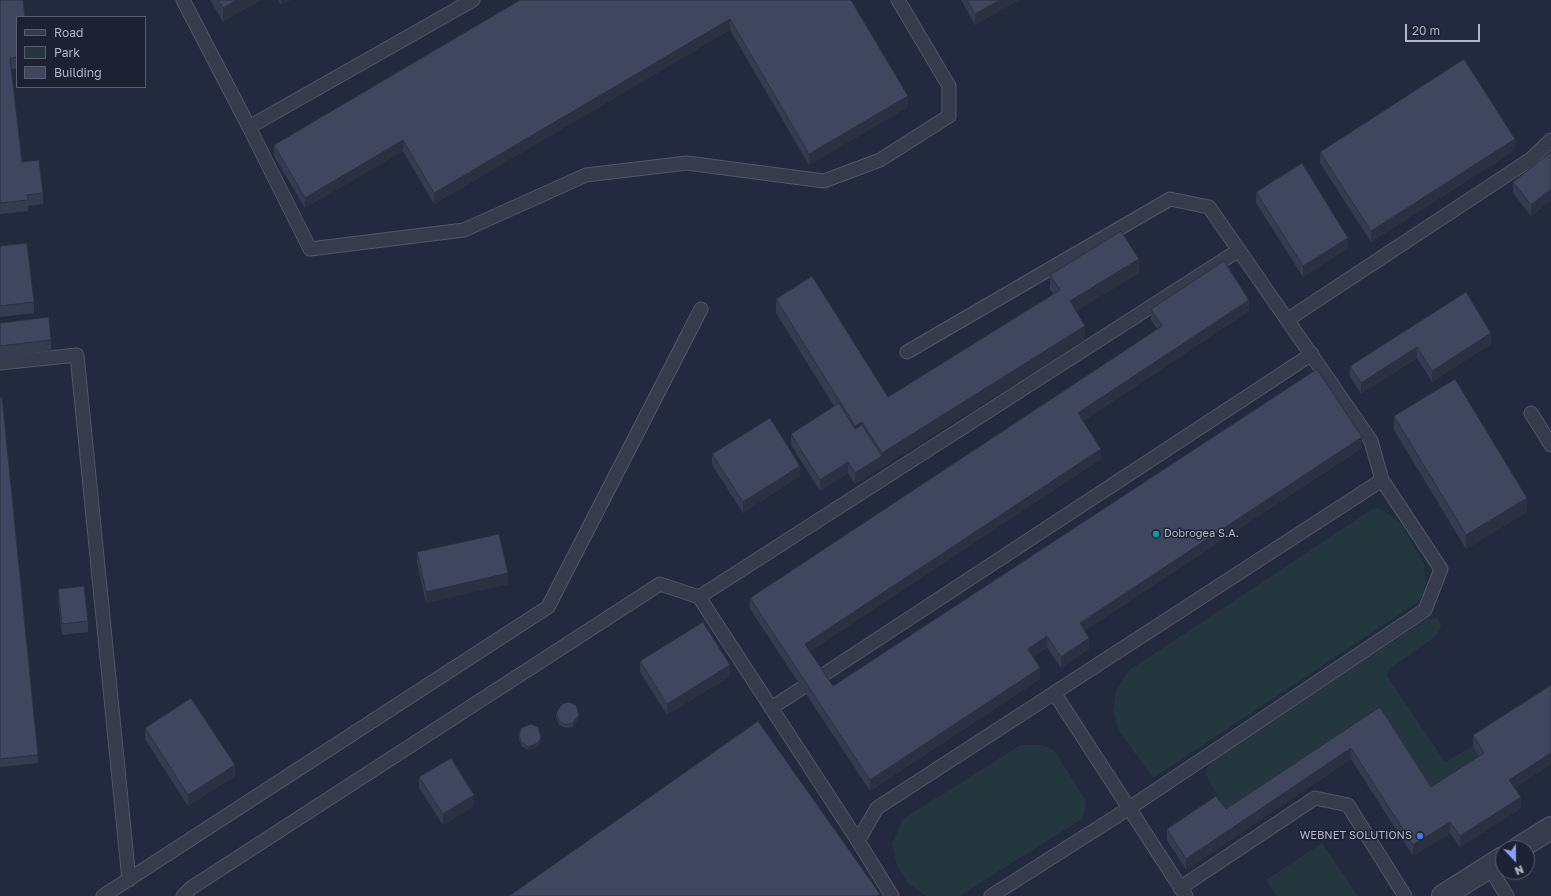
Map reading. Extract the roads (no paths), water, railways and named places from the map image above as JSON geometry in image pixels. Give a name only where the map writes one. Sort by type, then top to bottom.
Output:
[{"type":"street","points":[[1532,840],[1551,828]]},
{"type":"street","points":[[1443,896],[1495,864]]},
{"type":"lane","points":[[183,0],[249,126],[310,249],[464,230],[586,175],[687,163],[824,180],[880,160],[949,116],[949,86],[898,0]]},
{"type":"lane","points":[[249,126],[473,0]]},
{"type":"lane","points":[[1288,320],[1531,159],[1551,140]]},
{"type":"lane","points":[[907,352],[1170,199],[1209,207],[1371,441],[1382,480],[1441,570],[1425,610],[1128,809],[991,896]]},
{"type":"lane","points":[[699,597],[1240,250]]},
{"type":"lane","points":[[103,896],[548,607],[701,309]]},
{"type":"lane","points":[[820,677],[1312,354]]},
{"type":"lane","points":[[0,363],[77,356],[129,880]]},
{"type":"lane","points":[[1531,413],[1551,445]]},
{"type":"lane","points":[[858,841],[877,808],[1055,694],[1382,480]]},
{"type":"lane","points":[[183,896],[191,888],[660,584],[699,597],[858,841],[892,896]]},
{"type":"lane","points":[[771,708],[802,688]]},
{"type":"lane","points":[[1055,694],[1183,892],[1315,798],[1348,805],[1405,896]]},
{"type":"lane","points":[[1502,880],[1507,896]]},
{"type":"place","name":"Dobrogea S.A.","points":[[1156,534]]},
{"type":"place","name":"WEBNET SOLUTIONS","points":[[1420,836]]}]
